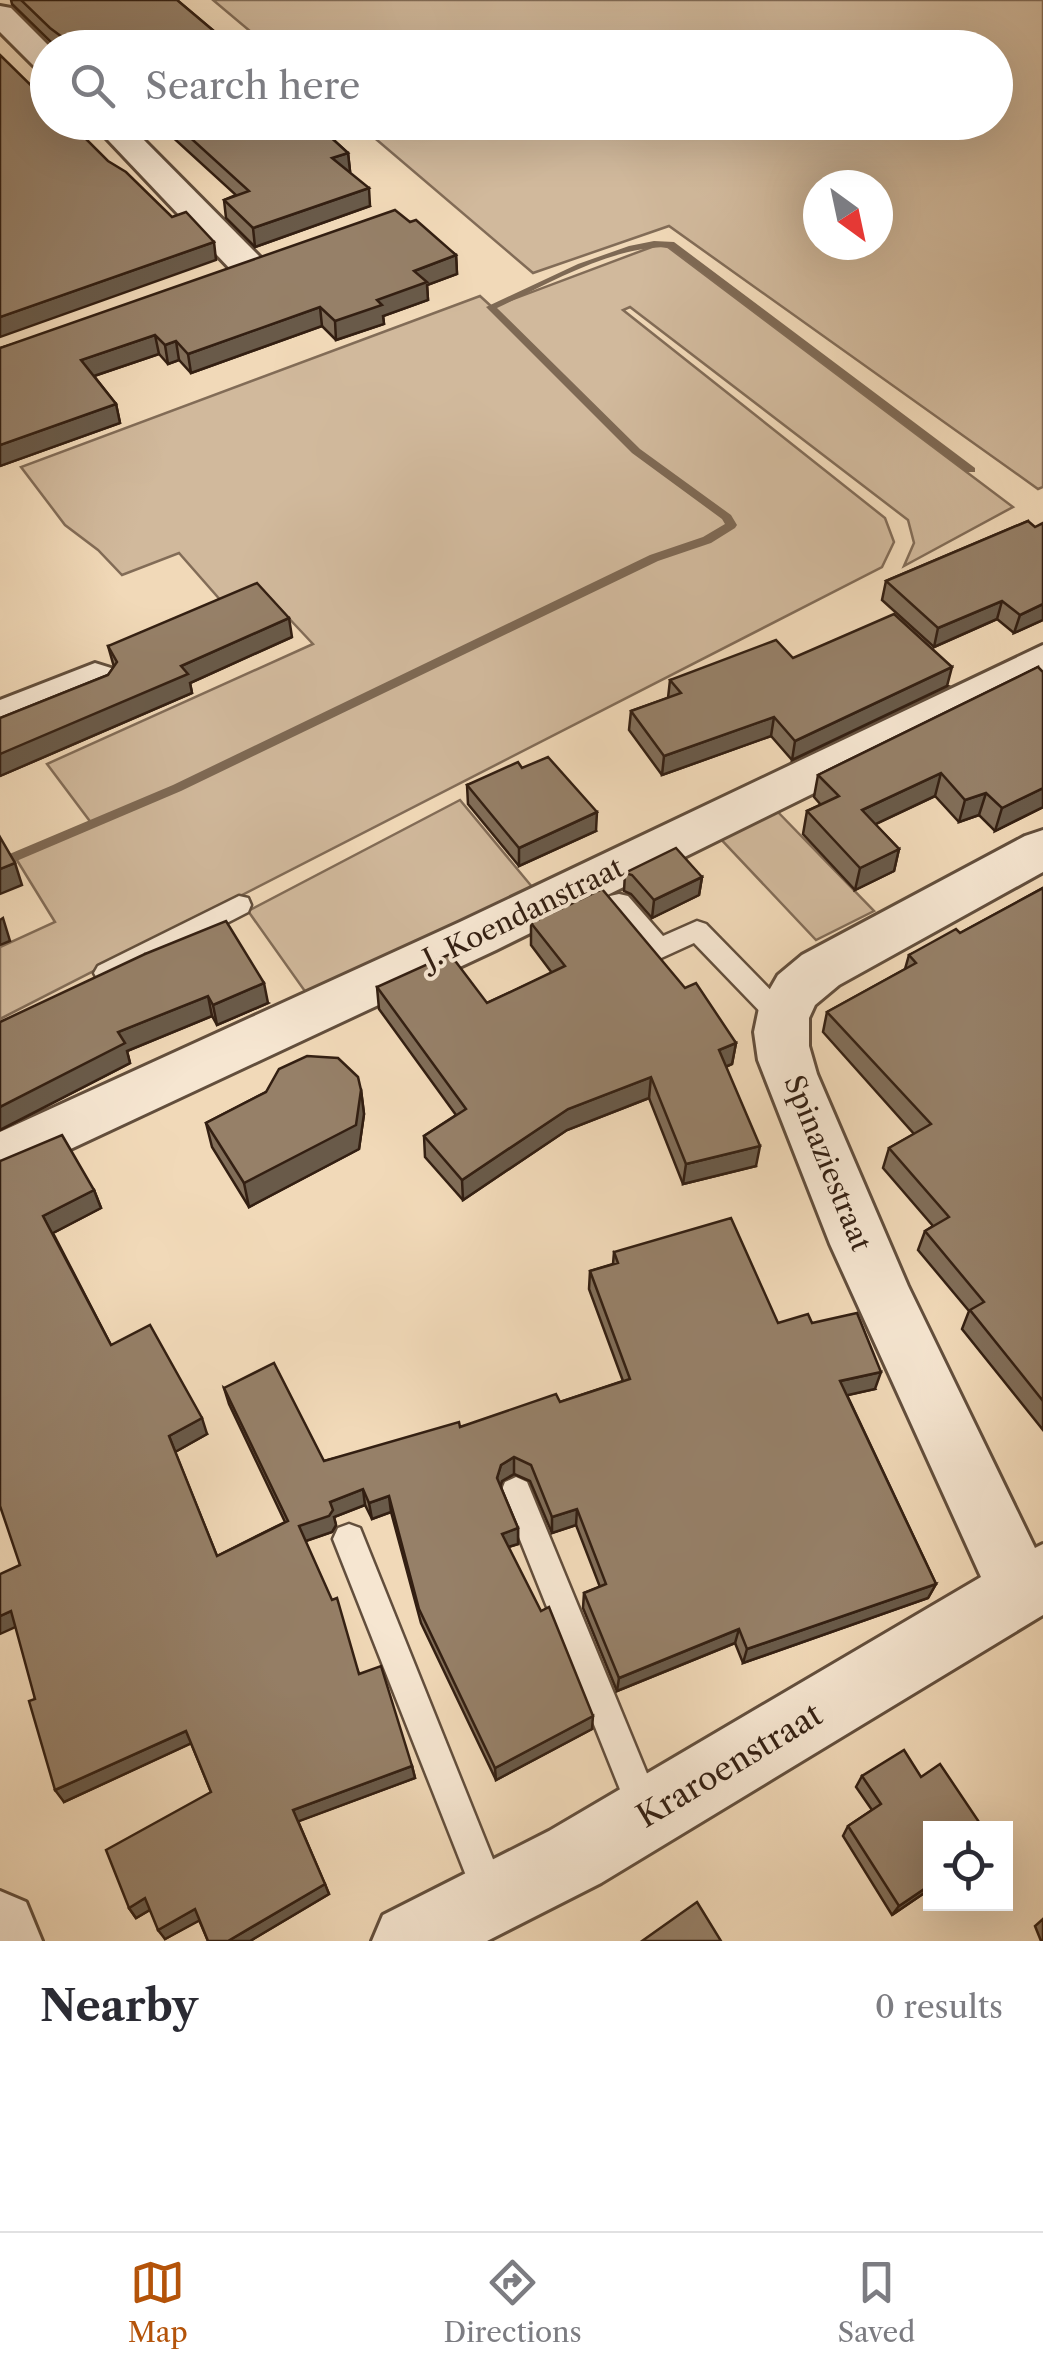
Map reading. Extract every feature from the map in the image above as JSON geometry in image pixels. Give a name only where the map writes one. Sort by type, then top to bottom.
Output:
[{"type":"street","points":[[0,15],[30,44]]},
{"type":"street","points":[[124,140],[247,265]]},
{"type":"street","points":[[212,278],[283,252]]},
{"type":"street","name":"J. Koendanstraat","points":[[0,1158],[478,936],[1043,661]]},
{"type":"street","points":[[0,719],[95,680]]},
{"type":"street","points":[[782,1018],[790,998],[809,977],[838,958],[1043,849]]},
{"type":"street","name":"Spinaziestraat","points":[[782,1018],[783,1053],[840,1202],[1032,1584]]},
{"type":"street","name":"Kraroenstraat","points":[[409,1941],[647,1814],[1032,1584]]},
{"type":"street","points":[[0,1928],[6,1941]]},
{"type":"lane","points":[[619,903],[660,949],[697,931],[782,1018]]},
{"type":"lane","points":[[85,984],[239,905]]},
{"type":"lane","points":[[516,1492],[647,1814]]},
{"type":"lane","points":[[349,1539],[492,1898]]},
{"type":"shaded area","points":[[213,0],[1043,0],[1043,487],[1038,489],[669,226],[533,273],[377,140],[1013,140],[1013,30],[249,30]]},
{"type":"shaded area","points":[[657,245],[668,247],[1013,507],[904,566],[914,543],[908,520],[630,307],[623,310],[885,518],[894,542],[882,567],[0,1019],[0,947],[55,922],[15,857],[92,824],[47,764],[313,644],[266,594],[230,611],[179,553],[122,575],[65,525],[21,467],[480,296],[492,307]]},
{"type":"shaded area","points":[[460,800],[538,894],[314,1004],[248,911]]},
{"type":"shaded area","points":[[773,807],[874,911],[816,940],[717,835]]},
{"type":"building","points":[[21,0],[177,0],[213,30],[53,30]]},
{"type":"building","points":[[0,55],[30,84],[30,140],[87,140],[172,217],[186,212],[214,242],[0,317]]},
{"type":"building","points":[[193,140],[334,140],[348,153],[332,158],[369,188],[253,228],[224,200],[249,191]]},
{"type":"building","points":[[395,210],[410,222],[416,220],[456,255],[414,271],[427,282],[377,300],[382,305],[335,321],[320,307],[188,354],[176,341],[165,345],[155,335],[81,360],[116,404],[0,445],[0,348]]},
{"type":"building","points":[[1028,521],[1035,527],[1043,523],[1043,604],[1020,615],[1002,601],[938,628],[886,581]]},
{"type":"building","points":[[257,583],[289,618],[181,666],[188,674],[0,754],[0,718],[108,675],[117,662],[108,646]]},
{"type":"building","points":[[894,614],[952,667],[795,741],[774,717],[664,756],[631,711],[681,693],[670,680],[776,640],[793,658]]},
{"type":"building","points":[[1038,667],[1043,672],[1043,788],[1002,808],[986,793],[965,800],[941,773],[862,810],[899,849],[860,868],[807,811],[839,796],[818,775]]},
{"type":"building","points":[[548,757],[597,812],[519,848],[467,785],[518,762],[522,768]]},
{"type":"building","points":[[0,837],[15,863],[0,869]]},
{"type":"building","points":[[676,848],[702,877],[654,900],[632,875],[625,873]]},
{"type":"building","points":[[1043,888],[1043,1401],[970,1310],[984,1302],[925,1231],[949,1217],[889,1148],[931,1124],[827,1012],[916,963],[909,955],[956,929],[960,933]]},
{"type":"building","points":[[602,889],[685,988],[696,983],[736,1043],[719,1050],[760,1146],[686,1164],[651,1077],[568,1109],[462,1180],[424,1136],[466,1109],[377,987],[450,954],[487,1003],[565,966],[531,923]]},
{"type":"building","points":[[226,921],[264,983],[213,1005],[208,996],[118,1032],[125,1043],[0,1107],[0,1022]]},
{"type":"building","points":[[307,1056],[338,1058],[358,1077],[361,1090],[356,1125],[244,1183],[206,1123],[266,1092],[279,1069]]},
{"type":"building","points":[[62,1135],[94,1190],[43,1216],[111,1345],[150,1325],[202,1418],[169,1436],[217,1556],[288,1521],[224,1388],[274,1363],[324,1461],[459,1422],[460,1427],[556,1394],[560,1402],[630,1379],[590,1271],[618,1263],[614,1252],[731,1218],[778,1323],[808,1314],[812,1323],[857,1313],[881,1372],[840,1381],[936,1584],[747,1649],[739,1629],[619,1678],[584,1593],[606,1584],[577,1509],[552,1517],[531,1465],[514,1457],[501,1465],[497,1478],[518,1528],[502,1534],[541,1611],[549,1607],[593,1716],[495,1768],[419,1609],[389,1496],[369,1503],[363,1489],[330,1502],[333,1510],[329,1516],[299,1526],[332,1600],[337,1598],[359,1674],[381,1666],[412,1766],[293,1810],[325,1884],[228,1941],[208,1941],[195,1909],[158,1930],[145,1898],[129,1908],[106,1850],[211,1792],[186,1731],[55,1790],[29,1701],[35,1699],[11,1611],[0,1616],[0,1574],[20,1565],[0,1506],[0,1161]]},
{"type":"building","points":[[904,1750],[921,1777],[940,1764],[978,1821],[923,1821],[923,1890],[899,1906],[848,1826],[881,1804],[862,1776]]},
{"type":"building","points":[[697,1902],[721,1941],[642,1941]]},
{"type":"waterway","points":[[0,863],[177,788],[654,558],[707,540],[731,525],[727,517],[636,451],[491,307],[581,266],[632,248],[671,244],[971,470]]}]
